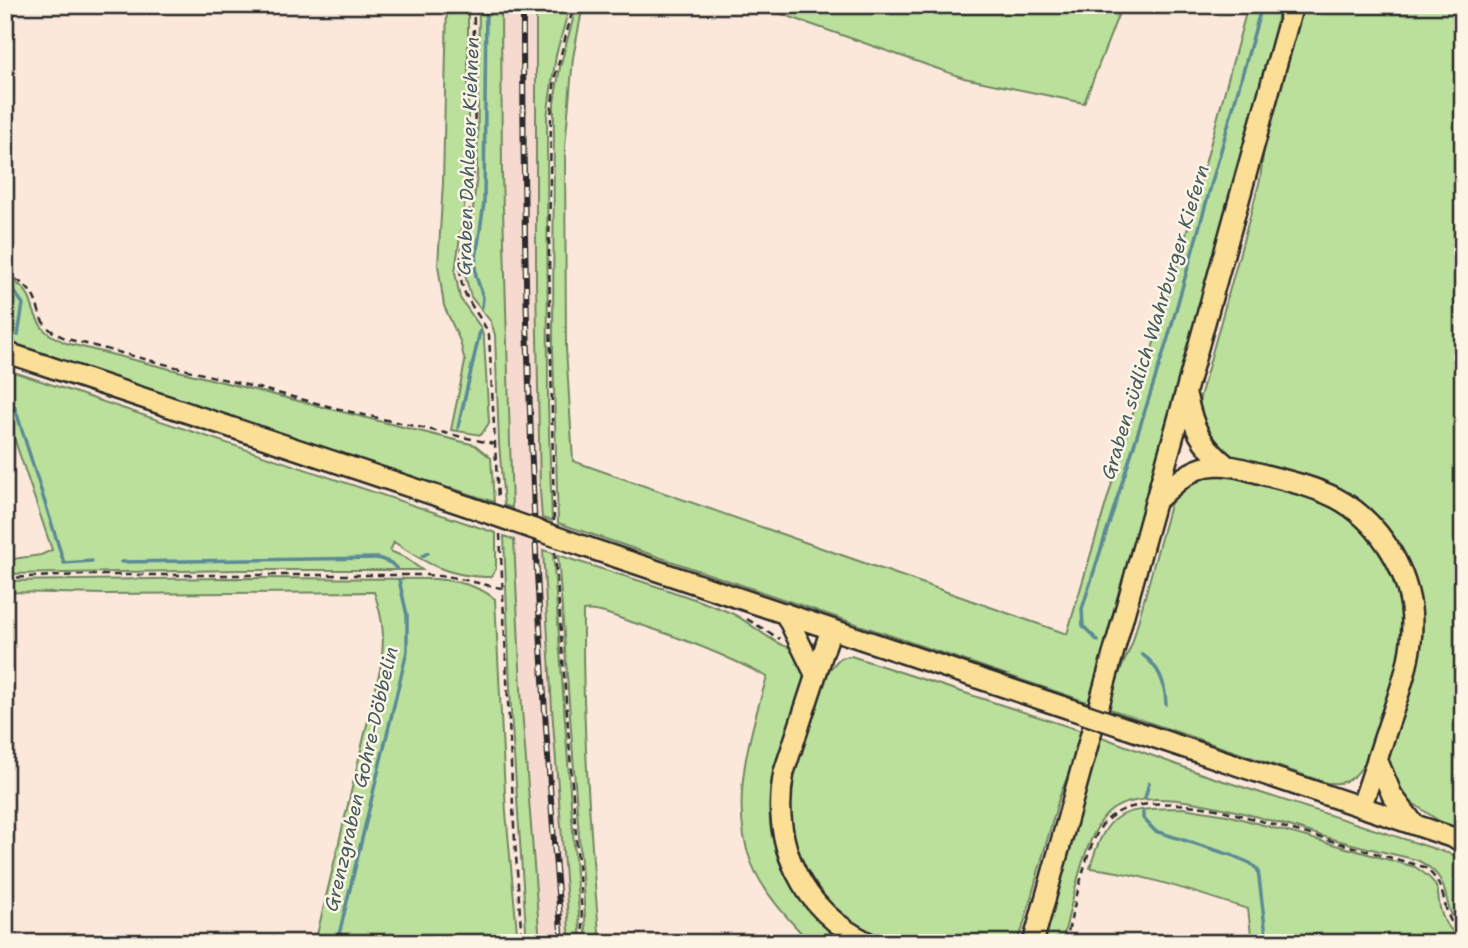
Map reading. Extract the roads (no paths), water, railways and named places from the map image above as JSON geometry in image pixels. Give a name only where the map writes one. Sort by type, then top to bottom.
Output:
[{"type":"main road","points":[[1032,940],[1293,5]]},
{"type":"main road","points":[[5,352],[1463,841]]},
{"type":"main road","points":[[1186,393],[1192,422],[1199,438],[1208,450],[1225,464]]},
{"type":"main road","points":[[1156,500],[1190,473],[1206,466],[1225,464],[1301,484],[1338,499],[1368,522],[1395,559],[1406,583],[1410,601],[1412,643],[1405,677],[1361,807]]},
{"type":"main road","points":[[785,613],[815,674]]},
{"type":"main road","points":[[831,629],[783,779],[780,808],[783,837],[792,867],[814,901],[838,924],[869,943]]},
{"type":"main road","points":[[1377,759],[1392,795],[1415,825]]},
{"type":"waterway","name":"Graben Dahlener Kiehnen","points":[[482,307],[483,297],[475,265],[484,203],[486,5]]},
{"type":"waterway","name":"Graben südlich Wahrburger Kiefern","points":[[1098,641],[1083,626],[1082,609],[1168,338],[1262,5]]},
{"type":"waterway","name":"Grenzgraben Gohre-Döbbelin","points":[[5,289],[16,294],[23,304],[18,335]]},
{"type":"waterway","name":"Graben Dahlener Kiehnen","points":[[458,428],[480,331]]},
{"type":"waterway","name":"Grenzgraben Gohre-Döbbelin","points":[[5,392],[15,408],[64,563],[92,561]]},
{"type":"waterway","name":"Graben Dahlener Kiehnen","points":[[422,556],[428,553]]},
{"type":"waterway","name":"Grenzgraben Gohre-Döbbelin","points":[[121,562],[378,558],[391,563],[397,569]]},
{"type":"waterway","name":"Grenzgraben Gohre-Döbbelin","points":[[337,943],[407,651],[407,615],[399,580]]},
{"type":"waterway","name":"Graben südlich Wahrburger Kiefern","points":[[1142,654],[1160,676],[1166,704]]},
{"type":"waterway","name":"Graben südlich Wahrburger Kiefern","points":[[1145,798],[1149,783]]},
{"type":"waterway","name":"Graben südlich Wahrburger Kiefern","points":[[1143,812],[1143,818],[1155,831],[1231,855],[1250,863],[1258,870],[1267,943]]},
{"type":"railway","points":[[523,5],[525,240],[532,474],[562,943]]}]
